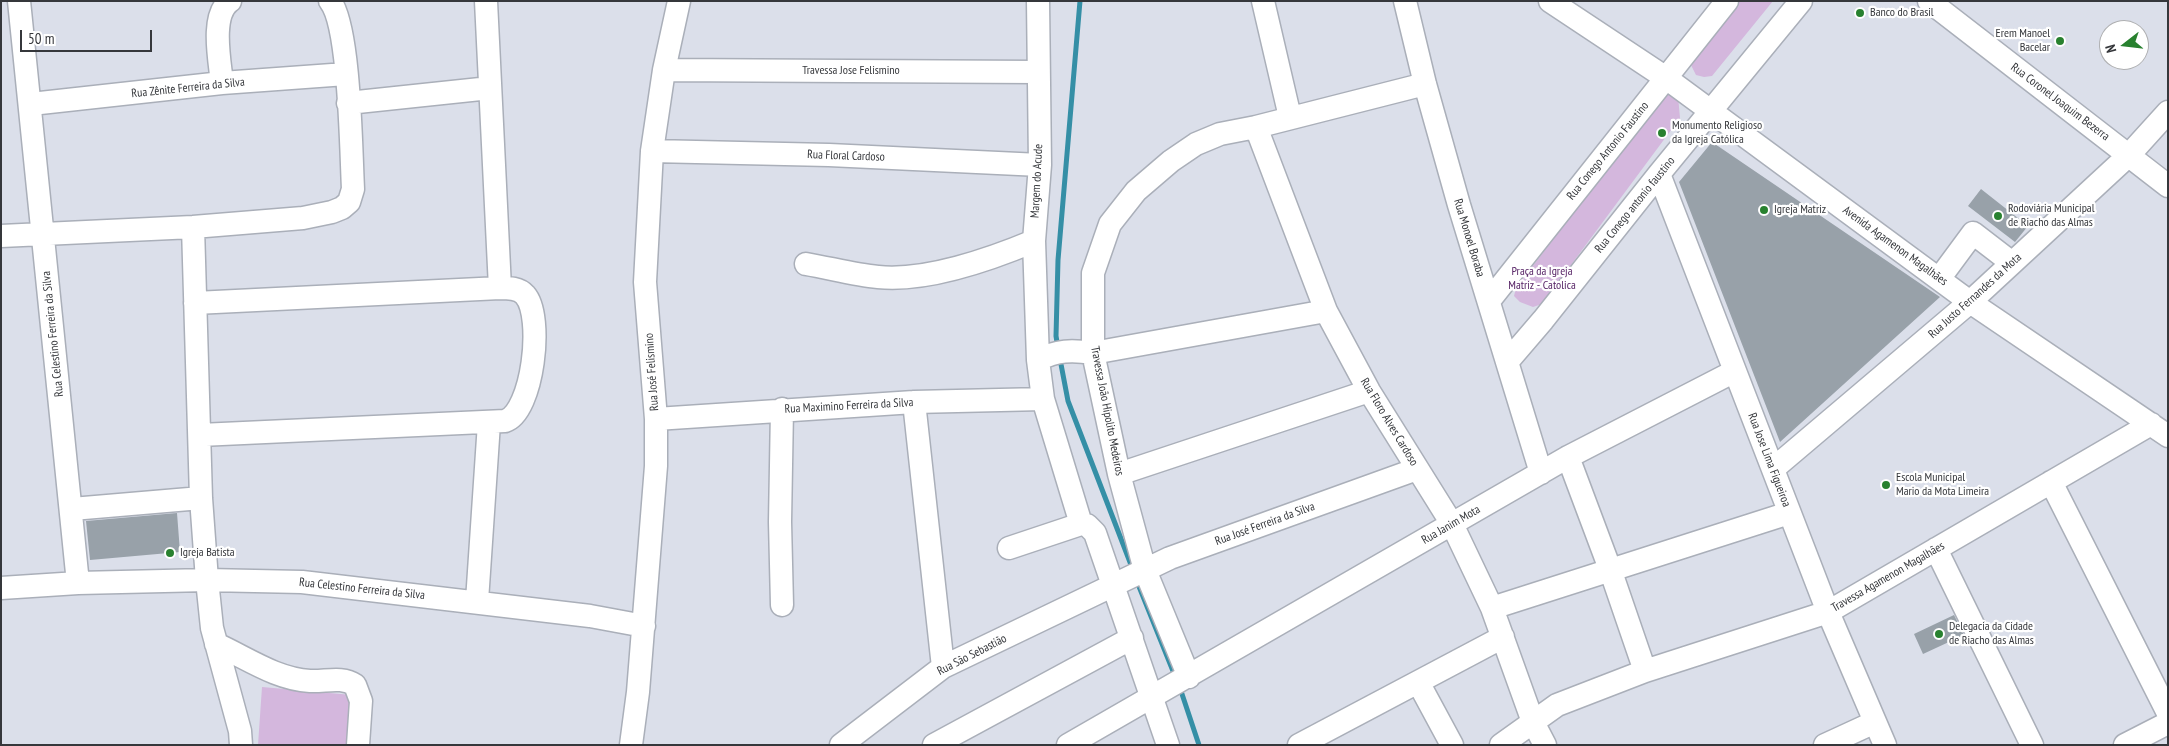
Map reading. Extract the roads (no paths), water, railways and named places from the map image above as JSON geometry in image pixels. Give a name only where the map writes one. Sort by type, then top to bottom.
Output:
[{"type":"street","name":"Rua Celestino Ferreira da Silva","points":[[19,1],[31,104],[78,583]]},
{"type":"street","points":[[222,84],[219,23],[221,12],[230,1]]},
{"type":"street","points":[[1,236],[193,227],[303,218],[342,208],[349,202],[353,190],[348,103],[340,26],[330,1]]},
{"type":"street","points":[[486,1],[500,288]]},
{"type":"street","name":"Rua José Felismino","points":[[631,745],[644,626],[647,561],[656,466],[656,419],[645,282],[652,151],[664,70],[679,1]]},
{"type":"street","name":"Margem do Acude","points":[[1038,1],[1040,165],[1034,241],[1052,354],[1043,398]]},
{"type":"street","points":[[1264,1],[1290,117]]},
{"type":"street","name":"Rua Monoel Boraba","points":[[1405,1],[1425,84],[1541,473]]},
{"type":"street","name":"Avenida Agamenon Magalhães","points":[[1550,1],[1666,78],[1970,302],[2159,430]]},
{"type":"street","name":"Rua Conego Antonio Faustino","points":[[1489,301],[1727,1]]},
{"type":"street","name":"Rua Conego antonio faustino","points":[[1507,362],[1801,1]]},
{"type":"street","name":"Rua Coronel Joaquim Bezerra","points":[[1929,1],[2168,186]]},
{"type":"street","name":"Travessa Jose Felismino","points":[[664,70],[1038,72]]},
{"type":"street","name":"Rua Zênite Ferreira da Silva","points":[[31,104],[222,84],[346,74]]},
{"type":"street","points":[[1256,127],[1425,84]]},
{"type":"street","points":[[348,103],[490,88]]},
{"type":"street","name":"Rua Justo Fernandes da Mota","points":[[1773,469],[1970,302],[2129,155],[2168,112]]},
{"type":"street","name":"Rua Floro Alves Cardoso","points":[[1256,127],[1326,311],[1369,391],[1452,524],[1492,608],[1533,722],[1545,745]]},
{"type":"street","name":"Travessa João Hipolito Medeiros","points":[[1181,681],[1145,570],[1119,474],[1093,353],[1093,273],[1110,224],[1136,191],[1170,161],[1196,144],[1220,134],[1256,127]]},
{"type":"street","name":"Rua Floral Cardoso","points":[[652,151],[829,155],[1040,165]]},
{"type":"street","name":"Rua Jose Lima Figueiroa","points":[[1659,174],[1828,612],[1885,745]]},
{"type":"street","points":[[193,227],[201,498],[206,580],[212,628],[240,731],[241,745]]},
{"type":"street","points":[[1939,279],[1973,233],[2012,263]]},
{"type":"street","points":[[806,264],[879,277],[915,276],[996,256],[1034,241]]},
{"type":"street","points":[[195,303],[500,288],[519,290],[530,301],[533,308],[535,342],[532,364],[520,408],[510,419],[489,423],[200,435]]},
{"type":"street","points":[[1052,354],[1093,353],[1326,311]]},
{"type":"street","name":"Rua Janim Mota","points":[[1068,745],[1568,457],[1736,371]]},
{"type":"street","points":[[1119,474],[1369,391]]},
{"type":"street","points":[[1043,398],[1088,529],[1115,584],[1168,745]]},
{"type":"street","name":"Rua Maximino Ferreira da Silva","points":[[656,419],[782,409],[1043,398]]},
{"type":"street","points":[[914,402],[944,667]]},
{"type":"street","points":[[782,409],[780,522],[782,605]]},
{"type":"street","points":[[477,601],[489,423]]},
{"type":"street","name":"Travessa Agamenon Magalhães","points":[[1501,745],[1556,705],[1645,671],[1828,612],[2051,482],[2159,430]]},
{"type":"street","points":[[1568,457],[1610,569],[1645,671]]},
{"type":"street","name":"Rua José Ferreira da Silva","points":[[1115,584],[1179,555],[1417,469]]},
{"type":"street","points":[[2051,482],[2168,713]]},
{"type":"street","points":[[72,509],[201,498]]},
{"type":"street","points":[[1492,608],[1789,513]]},
{"type":"street","points":[[1009,548],[1088,529]]},
{"type":"street","points":[[1936,549],[2032,745]]},
{"type":"street","name":"Rua Celestino Ferreira da Silva","points":[[1,588],[78,583],[206,580],[302,582],[477,601],[590,616],[644,626]]},
{"type":"street","name":"Rua São Sebastião","points":[[841,745],[944,667],[1115,584]]},
{"type":"street","points":[[1299,745],[1503,637]]},
{"type":"street","points":[[934,745],[1132,638]]},
{"type":"street","points":[[216,644],[287,678],[311,681],[346,680],[355,685],[361,701],[358,745]]},
{"type":"street","points":[[1418,682],[1452,745]]},
{"type":"street","points":[[1826,745],[1875,722]]},
{"type":"street","points":[[2125,745],[2168,723]]},
{"type":"waterway","points":[[1058,348],[1056,336],[1058,260],[1080,1]]},
{"type":"waterway","points":[[1060,359],[1068,401],[1133,570]]},
{"type":"waterway","points":[[1136,579],[1175,676]]},
{"type":"waterway","points":[[1180,688],[1199,745]]},
{"type":"place","name":"Banco do Brasil","points":[[1860,13]]},
{"type":"place","name":"Erem Manoel Bacelar","points":[[2060,41]]},
{"type":"place","name":"Monumento Religioso da Igreja Católica","points":[[1662,133]]},
{"type":"place","name":"Igreja Matriz","points":[[1764,210]]},
{"type":"place","name":"Rodoviária Municipal de Riacho das Almas","points":[[1998,216]]},
{"type":"place","name":"Escola Municipal Mario da Mota Limeira","points":[[1886,485]]},
{"type":"place","name":"Igreja Batista","points":[[170,553]]},
{"type":"place","name":"Delegacia da Cidade de Riacho das Almas","points":[[1939,634]]},
{"type":"park label","name":"Praça da Igreja Matriz - Catolica","points":[[1542,279]]}]
